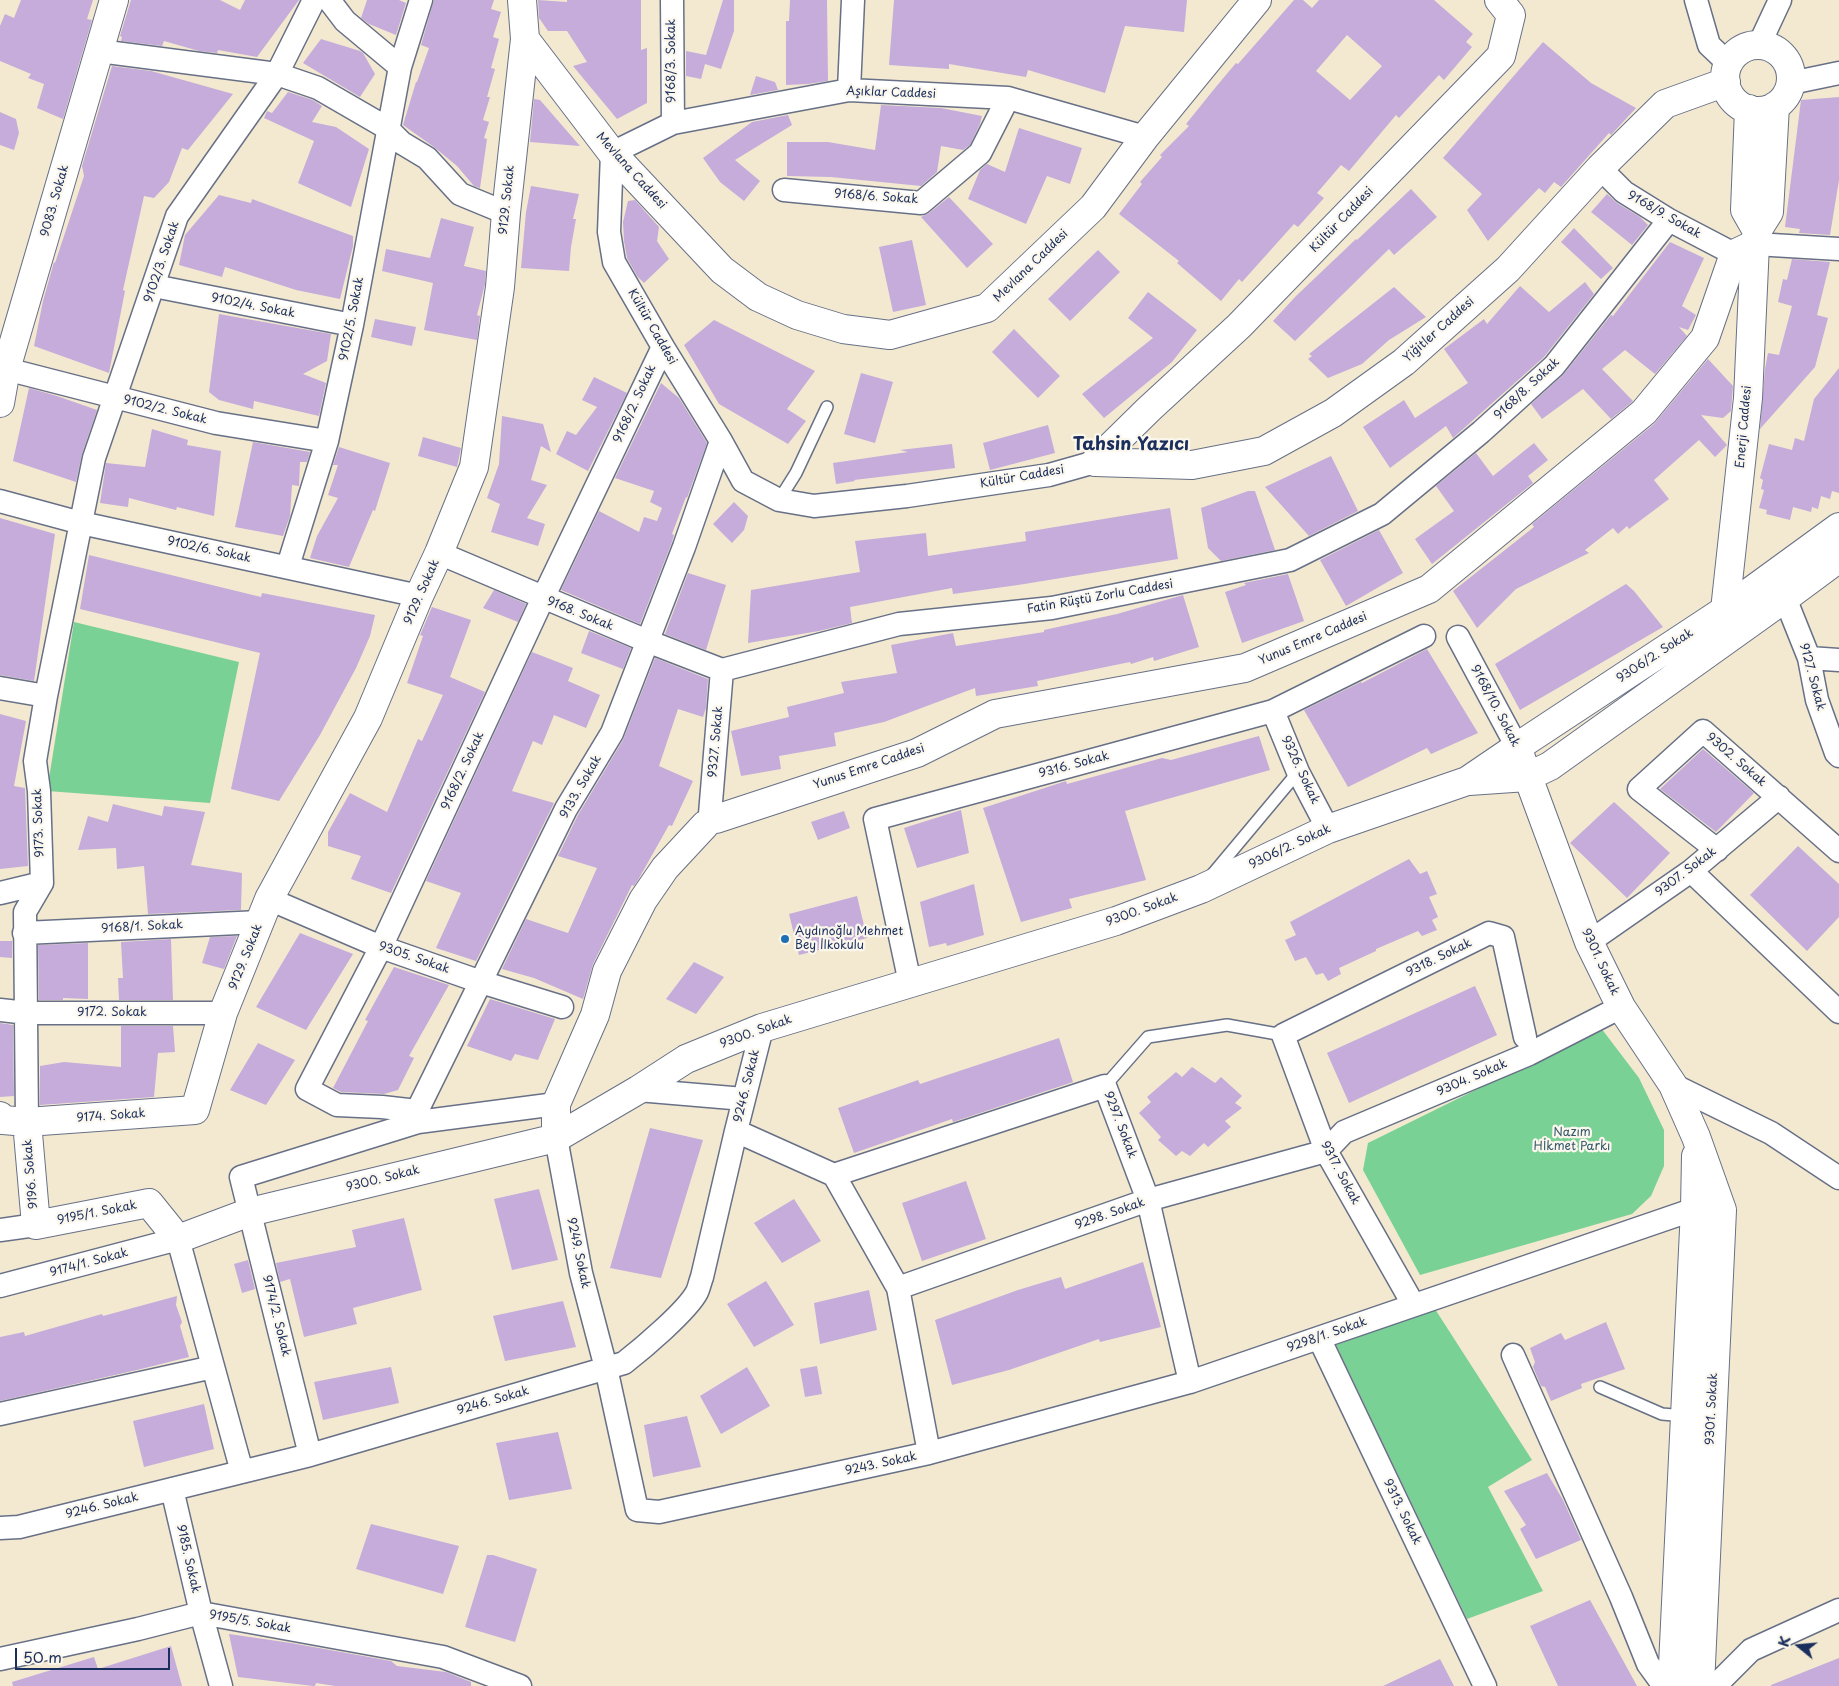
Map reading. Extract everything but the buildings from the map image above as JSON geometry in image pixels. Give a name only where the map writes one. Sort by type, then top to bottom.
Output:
[{"type":"main road","name":"9083. Sokak","points":[[0,403],[6,369],[114,0]]},
{"type":"main road","name":"9129. Sokak","points":[[195,1110],[223,1012],[264,911],[368,718],[474,467],[500,287],[524,39],[522,0]]},
{"type":"main road","name":"Mevlana Caddesi","points":[[524,39],[612,153],[722,270],[758,297],[797,315],[843,329],[890,335],[988,308],[1093,207],[1145,137],[1257,0]]},
{"type":"main road","name":"Kültür Caddesi","points":[[1095,462],[1239,326],[1501,56],[1511,15],[1499,0]]},
{"type":"main road","points":[[1759,45],[1776,51],[1783,57],[1788,65],[1791,83],[1783,100],[1767,110],[1748,109],[1733,99],[1727,73],[1741,50],[1759,45]]},
{"type":"main road","name":"Yiğitler Caddesi","points":[[1095,462],[1192,465],[1264,451],[1333,413],[1404,362],[1508,269],[1600,168],[1665,104],[1727,73]]},
{"type":"main road","name":"Yunus Emre Caddesi","points":[[556,1138],[556,1104],[595,1015],[607,970],[643,900],[665,868],[710,819],[918,753],[995,714],[1245,668],[1429,589],[1644,412],[1704,338],[1749,243],[1769,212],[1776,106]]},
{"type":"main road","points":[[1748,109],[1745,210],[1749,243]]},
{"type":"main road","name":"Enerji Caddesi","points":[[1725,610],[1748,398],[1749,243]]},
{"type":"main road","name":"9306/2. Sokak","points":[[1201,889],[1328,829],[1467,781],[1725,610],[1839,527]]},
{"type":"main road","name":"9306/2. Sokak","points":[[1467,781],[1527,777],[1550,766],[1839,558]]},
{"type":"main road","name":"9168/10. Sokak","points":[[1517,747],[1527,777]]},
{"type":"main road","name":"9301. Sokak","points":[[1527,777],[1589,942],[1621,1006],[1673,1085],[1696,1137],[1722,1210],[1700,1686]]},
{"type":"main road","name":"9300. Sokak","points":[[178,1239],[250,1212],[556,1138],[638,1090],[686,1059],[762,1028],[1116,921],[1201,889]]},
{"type":"main road","name":"9174. Sokak","points":[[27,1122],[195,1110]]},
{"type":"main road","name":"9196. Sokak","points":[[0,1116],[3,1120],[27,1122],[36,1225]]},
{"type":"main road","name":"9301. Sokak","points":[[1672,1686],[1695,1209],[1696,1137]]},
{"type":"main road","name":"9195/1. Sokak","points":[[36,1225],[149,1203],[178,1239]]},
{"type":"street","name":"9102/3. Sokak","points":[[81,523],[94,458],[177,216],[277,74],[314,0]]},
{"type":"street","points":[[329,0],[345,21],[400,67]]},
{"type":"street","name":"9102/5. Sokak","points":[[288,566],[327,441],[352,326],[387,128],[400,67],[422,0]]},
{"type":"street","name":"9168/3. Sokak","points":[[672,0],[673,123]]},
{"type":"street","points":[[849,90],[853,0]]},
{"type":"street","points":[[1696,0],[1709,45],[1727,73]]},
{"type":"street","points":[[1759,45],[1780,0]]},
{"type":"street","points":[[99,51],[277,74],[318,88],[387,128],[402,143],[427,158],[460,194],[506,213]]},
{"type":"street","points":[[1791,83],[1839,73]]},
{"type":"street","name":"Aşıklar Caddesi","points":[[612,153],[673,123],[849,90],[1008,98],[1145,137]]},
{"type":"street","name":"9168/6. Sokak","points":[[784,190],[921,203],[980,153],[1008,98]]},
{"type":"street","name":"Kültür Caddesi","points":[[612,153],[609,232],[614,262],[721,440],[743,481],[779,500],[814,506],[907,496],[1050,475],[1095,462]]},
{"type":"street","name":"9168/9. Sokak","points":[[1600,168],[1624,192],[1669,220],[1749,243]]},
{"type":"street","name":"9168/8. Sokak","points":[[1382,514],[1481,432],[1554,366],[1669,220]]},
{"type":"street","points":[[1749,243],[1839,249]]},
{"type":"street","name":"9102/4. Sokak","points":[[154,286],[352,326]]},
{"type":"street","name":"9168/2. Sokak","points":[[418,1116],[382,1107],[337,1105],[307,1089],[381,947],[543,598],[663,346]]},
{"type":"street","name":"9102/2. Sokak","points":[[6,369],[216,423],[327,441]]},
{"type":"street","name":"9133. Sokak","points":[[418,1116],[481,982],[566,810],[612,733],[646,641],[684,547],[721,440]]},
{"type":"street","name":"9102/6. Sokak","points":[[0,500],[81,523],[288,566],[419,596]]},
{"type":"street","name":"Fatin Rüştü Zorlu Caddesi","points":[[722,670],[899,624],[1052,608],[1290,560],[1382,514]]},
{"type":"street","name":"9173. Sokak","points":[[42,883],[39,791],[35,761],[46,696],[81,523]]},
{"type":"street","name":"9168. Sokak","points":[[439,553],[646,641],[722,670]]},
{"type":"street","name":"9127. Sokak","points":[[1785,598],[1810,658],[1817,700],[1836,753],[1839,756]]},
{"type":"street","name":"9316. Sokak","points":[[910,983],[875,819],[1273,711],[1424,636]]},
{"type":"street","name":"9168/10. Sokak","points":[[1458,637],[1517,747]]},
{"type":"street","points":[[1810,658],[1839,660]]},
{"type":"street","name":"9327. Sokak","points":[[710,819],[722,670]]},
{"type":"street","points":[[0,688],[46,696]]},
{"type":"street","name":"9326. Sokak","points":[[1273,711],[1298,772],[1328,829]]},
{"type":"street","name":"9302. Sokak","points":[[1717,850],[1640,789],[1703,731],[1839,851]]},
{"type":"street","name":"9307. Sokak","points":[[1589,942],[1691,870],[1779,797]]},
{"type":"street","points":[[1691,870],[1839,1012]]},
{"type":"street","points":[[0,893],[42,883]]},
{"type":"street","points":[[27,1122],[25,912],[42,883]]},
{"type":"street","name":"9168/1. Sokak","points":[[24,933],[264,911]]},
{"type":"street","name":"9305. Sokak","points":[[264,911],[381,947],[481,982],[562,1007]]},
{"type":"street","name":"9318. Sokak","points":[[1283,1035],[1489,933],[1503,937],[1525,1037]]},
{"type":"street","name":"9304. Sokak","points":[[1326,1151],[1344,1132],[1528,1054],[1621,1006]]},
{"type":"street","name":"9172. Sokak","points":[[0,1010],[27,1013],[223,1012]]},
{"type":"street","name":"9246. Sokak","points":[[0,1528],[19,1527],[310,1455],[624,1363],[687,1306],[697,1293],[762,1028]]},
{"type":"street","name":"9317. Sokak","points":[[1283,1035],[1326,1151],[1413,1304]]},
{"type":"street","points":[[1673,1085],[1772,1133],[1839,1178]]},
{"type":"street","name":"9297. Sokak","points":[[834,1175],[1105,1086],[1148,1200],[1190,1382]]},
{"type":"street","points":[[638,1090],[744,1099]]},
{"type":"street","points":[[418,1116],[556,1104]]},
{"type":"street","name":"9174/2. Sokak","points":[[310,1455],[241,1177],[418,1116]]},
{"type":"street","points":[[736,1131],[834,1175]]},
{"type":"street","name":"9249. Sokak","points":[[556,1138],[580,1273],[606,1368]]},
{"type":"street","name":"9298. Sokak","points":[[898,1288],[1148,1200],[1326,1151]]},
{"type":"street","name":"9243. Sokak","points":[[606,1368],[637,1510],[659,1512],[929,1453],[898,1288],[834,1175]]},
{"type":"street","name":"9298/1. Sokak","points":[[929,1453],[1190,1382],[1413,1304],[1695,1209],[1722,1210]]},
{"type":"street","name":"9195/1. Sokak","points":[[0,1230],[36,1225]]},
{"type":"street","points":[[178,1239],[242,1472]]},
{"type":"street","name":"9174/1. Sokak","points":[[0,1286],[178,1239]]},
{"type":"street","name":"9313. Sokak","points":[[1319,1338],[1485,1686]]},
{"type":"street","points":[[1512,1355],[1621,1596],[1648,1664],[1664,1686]]},
{"type":"street","points":[[0,1414],[213,1367]]},
{"type":"street","name":"9185. Sokak","points":[[172,1489],[201,1613],[221,1686]]},
{"type":"street","points":[[1715,1686],[1751,1650],[1839,1610]]},
{"type":"street","name":"9195/5. Sokak","points":[[0,1659],[138,1629],[201,1613],[443,1657],[520,1686]]},
{"type":"lane","points":[[779,500],[796,473],[827,407]]},
{"type":"lane","name":"9300. Sokak","points":[[1201,889],[1298,772]]},
{"type":"lane","points":[[1105,1086],[1148,1037],[1227,1024],[1283,1035]]},
{"type":"lane","points":[[1600,1387],[1662,1414],[1685,1416]]},
{"type":"green space","points":[[74,622],[239,662],[210,803],[47,791]]},
{"type":"green space","name":"Nazım Hİkmet Parkı","points":[[1601,1028],[1639,1078],[1664,1130],[1664,1166],[1651,1196],[1632,1214],[1420,1275],[1363,1170],[1368,1143]]},
{"type":"green space","points":[[1435,1309],[1532,1460],[1488,1487],[1543,1591],[1467,1619],[1336,1345]]},
{"type":"place","name":"Aydınoğlu Mehmet Bey İlkokulu","points":[[785,939]]},
{"type":"district","name":"Tahsin Yazıcı","points":[[1131,445]]}]
